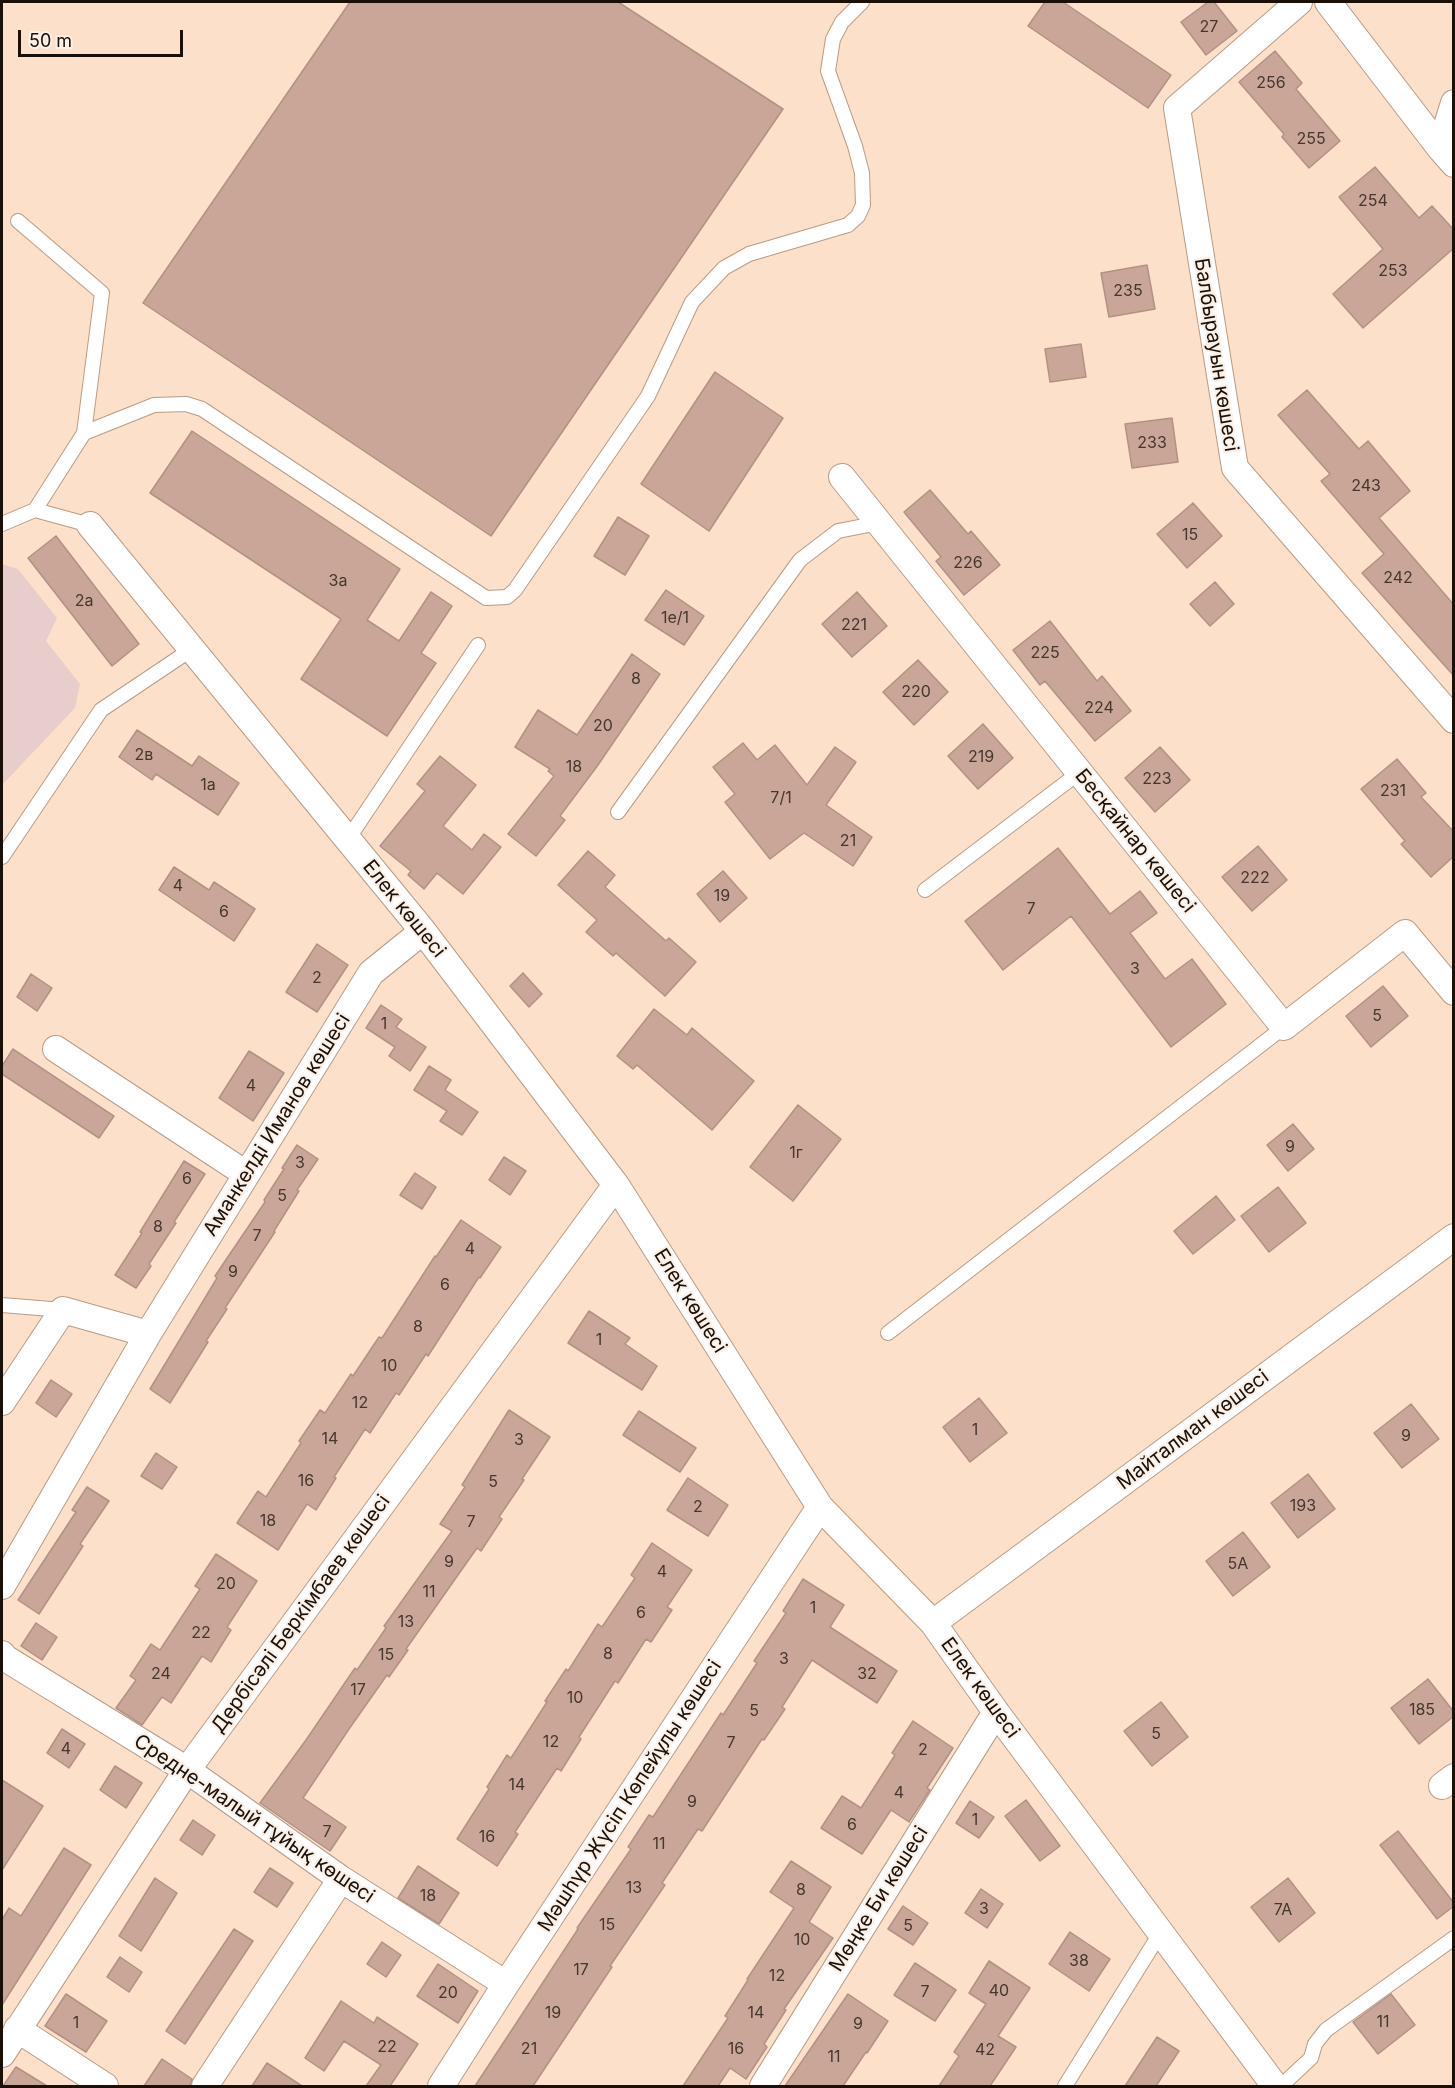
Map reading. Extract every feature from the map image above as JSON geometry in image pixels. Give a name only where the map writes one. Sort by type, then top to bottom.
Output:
[{"type":"street","name":"Балбырауын көшесі","points":[[1299,2],[1177,108],[1235,468],[1454,720]]},
{"type":"street","points":[[1337,6],[1447,156]]},
{"type":"street","points":[[1447,156],[1454,103]]},
{"type":"street","name":"Бесқайнар көшесі","points":[[842,477],[1284,1027]]},
{"type":"street","name":"Елек көшесі","points":[[90,525],[423,931],[616,1185],[820,1507],[933,1623],[996,1712],[1275,2086]]},
{"type":"street","name":"Аманкелді Иманов көшесі","points":[[2,1586],[148,1334],[371,973],[423,931]]},
{"type":"street","points":[[1284,1027],[1405,933],[1454,992]]},
{"type":"street","points":[[56,1049],[246,1174]]},
{"type":"street","name":"Дербісәлі Беркімбаев көшесі","points":[[2,2054],[187,1770],[616,1185]]},
{"type":"street","name":"Майталман көшесі","points":[[933,1623],[1454,1237]]},
{"type":"street","points":[[2,1402],[63,1310],[148,1334]]},
{"type":"street","name":"Мәшһүр Жүсіп Көпейұлы көшесі","points":[[441,2086],[820,1507]]},
{"type":"street","name":"Средне-малый тұйық көшесі","points":[[2,1654],[4,1658],[187,1770],[341,1879],[506,1984]]},
{"type":"street","name":"Мөңке Би көшесі","points":[[763,2086],[996,1712]]},
{"type":"street","points":[[205,2086],[341,1879]]},
{"type":"street","points":[[17,2029],[105,2086]]},
{"type":"lane","points":[[84,433],[154,405],[186,404],[202,410],[486,598],[507,597],[515,591],[648,396],[692,302],[724,268],[749,254],[848,225],[858,216],[863,205],[862,173],[855,146],[828,71],[833,39],[842,22],[862,2]]},
{"type":"lane","points":[[2,524],[35,510],[84,433],[102,293],[18,221]]},
{"type":"lane","points":[[35,510],[90,525]]},
{"type":"lane","points":[[618,812],[800,560],[838,531],[879,523]]},
{"type":"lane","points":[[348,839],[478,645]]},
{"type":"lane","points":[[2,857],[101,710],[192,649]]},
{"type":"lane","points":[[925,890],[1080,772]]},
{"type":"lane","points":[[888,1333],[1284,1027]]},
{"type":"lane","points":[[2,1305],[63,1310]]},
{"type":"lane","points":[[1065,2086],[1161,1932]]},
{"type":"lane","points":[[1281,2086],[1311,2058],[1315,2044],[1326,2030],[1454,1938]]},
{"type":"shaded area","points":[[2,564],[18,569],[57,618],[46,641],[80,684],[75,708],[2,785]]},
{"type":"building","points":[[350,2],[618,2],[783,109],[491,536],[143,303]]},
{"type":"building","points":[[1045,2],[1063,2],[1171,75],[1148,108],[1028,26]]},
{"type":"building","points":[[1208,2],[1214,2],[1237,31],[1206,55],[1181,22]]},
{"type":"building","points":[[1275,51],[1302,83],[1296,89],[1340,141],[1309,168],[1282,137],[1284,134],[1239,82]]},
{"type":"building","points":[[1375,167],[1419,218],[1432,206],[1454,230],[1454,248],[1363,328],[1333,294],[1383,249],[1339,197]]},
{"type":"building","points":[[1147,265],[1155,309],[1109,317],[1101,273]]},
{"type":"building","points":[[1081,344],[1086,377],[1050,382],[1045,349]]},
{"type":"building","points":[[715,372],[783,418],[709,531],[641,484]]},
{"type":"building","points":[[1307,390],[1359,449],[1368,441],[1410,491],[1379,518],[1454,605],[1454,676],[1362,573],[1384,554],[1321,481],[1330,474],[1278,415]]},
{"type":"building","points":[[1172,418],[1178,462],[1132,468],[1125,424]]},
{"type":"building","points":[[192,431],[400,569],[367,620],[399,641],[431,592],[452,606],[421,653],[436,663],[387,736],[301,679],[341,619],[150,493]]},
{"type":"building","points":[[930,490],[968,534],[971,531],[1000,565],[964,595],[936,561],[941,557],[904,512]]},
{"type":"building","points":[[1193,503],[1222,536],[1187,568],[1157,534]]},
{"type":"building","points":[[618,517],[649,536],[625,575],[594,556]]},
{"type":"building","points":[[56,536],[139,644],[112,666],[28,558]]},
{"type":"building","points":[[1215,582],[1234,604],[1210,626],[1190,604]]},
{"type":"building","points":[[666,590],[704,616],[684,645],[645,620]]},
{"type":"building","points":[[857,592],[887,626],[852,657],[822,624]]},
{"type":"building","points":[[1050,621],[1097,681],[1102,676],[1131,711],[1095,741],[1045,681],[1040,685],[1013,650]]},
{"type":"building","points":[[632,654],[660,674],[560,816],[565,820],[536,856],[508,834],[554,776],[548,771],[550,769],[515,747],[538,710],[577,735]]},
{"type":"building","points":[[918,660],[948,692],[914,725],[883,692]]},
{"type":"building","points":[[983,724],[1013,758],[978,789],[948,756]]},
{"type":"building","points":[[137,730],[192,766],[199,756],[239,783],[218,815],[156,774],[152,780],[119,757]]},
{"type":"building","points":[[743,743],[757,760],[775,745],[807,785],[835,747],[856,762],[826,805],[872,837],[853,866],[804,833],[770,859],[725,802],[735,794],[713,767]]},
{"type":"building","points":[[1160,747],[1190,780],[1155,812],[1125,778]]},
{"type":"building","points":[[440,756],[476,785],[443,826],[472,850],[484,834],[501,847],[463,894],[437,873],[424,889],[408,875],[411,871],[380,846],[425,791],[417,784]]},
{"type":"building","points":[[1397,759],[1426,793],[1421,797],[1454,832],[1454,856],[1431,877],[1401,844],[1405,841],[1361,789]]},
{"type":"building","points":[[1258,846],[1287,880],[1252,911],[1222,877]]},
{"type":"building","points":[[1058,848],[1110,914],[1140,891],[1157,913],[1130,933],[1165,979],[1192,959],[1226,1004],[1171,1047],[1071,916],[1003,970],[965,921]]},
{"type":"building","points":[[588,851],[615,875],[605,887],[666,941],[669,938],[696,962],[665,996],[616,953],[613,956],[586,932],[597,920],[558,885]]},
{"type":"building","points":[[174,867],[209,890],[214,882],[255,909],[234,941],[159,890]]},
{"type":"building","points":[[723,871],[747,898],[720,922],[697,894]]},
{"type":"building","points":[[317,944],[348,965],[317,1012],[286,992]]},
{"type":"building","points":[[523,973],[542,994],[529,1007],[510,986]]},
{"type":"building","points":[[31,974],[52,988],[37,1011],[17,997]]},
{"type":"building","points":[[1383,986],[1408,1016],[1371,1047],[1346,1016]]},
{"type":"building","points":[[381,1005],[402,1019],[396,1027],[426,1047],[410,1071],[389,1056],[395,1047],[366,1028]]},
{"type":"building","points":[[654,1009],[687,1035],[692,1028],[754,1081],[712,1130],[637,1065],[633,1069],[617,1056]]},
{"type":"building","points":[[13,1049],[114,1116],[99,1138],[2,1074],[2,1066]]},
{"type":"building","points":[[249,1051],[284,1073],[253,1121],[219,1098]]},
{"type":"building","points":[[429,1066],[451,1080],[445,1090],[478,1112],[462,1135],[440,1121],[447,1111],[414,1090]]},
{"type":"building","points":[[798,1105],[841,1139],[793,1201],[750,1167]]},
{"type":"building","points":[[1293,1124],[1314,1149],[1288,1171],[1267,1145]]},
{"type":"building","points":[[297,1145],[318,1159],[297,1190],[299,1191],[275,1232],[225,1308],[227,1309],[206,1341],[208,1342],[170,1403],[150,1389],[217,1278],[215,1276],[265,1202],[264,1200]]},
{"type":"building","points":[[504,1157],[526,1171],[510,1195],[489,1180]]},
{"type":"building","points":[[184,1161],[205,1174],[136,1288],[115,1275]]},
{"type":"building","points":[[415,1173],[436,1187],[422,1209],[400,1195]]},
{"type":"building","points":[[1278,1187],[1306,1223],[1269,1252],[1241,1216]]},
{"type":"building","points":[[1216,1196],[1235,1220],[1193,1254],[1174,1231]]},
{"type":"building","points":[[461,1220],[501,1247],[399,1395],[396,1393],[370,1433],[365,1429],[316,1510],[307,1504],[278,1550],[237,1523],[258,1491],[266,1497],[320,1410],[325,1413],[379,1337],[382,1338]]},
{"type":"building","points":[[589,1311],[630,1338],[625,1344],[657,1366],[642,1390],[568,1343]]},
{"type":"building","points":[[51,1380],[72,1394],[56,1417],[36,1403]]},
{"type":"building","points":[[979,1398],[1007,1433],[970,1462],[943,1427]]},
{"type":"building","points":[[1411,1404],[1439,1439],[1402,1468],[1374,1433]]},
{"type":"building","points":[[509,1410],[550,1437],[499,1517],[502,1519],[481,1551],[477,1548],[303,1798],[346,1827],[330,1851],[260,1803],[355,1668],[357,1670],[386,1628],[384,1626],[452,1531],[440,1524],[465,1487],[462,1485]]},
{"type":"building","points":[[639,1411],[696,1448],[680,1472],[623,1435]]},
{"type":"building","points":[[156,1453],[177,1467],[162,1489],[141,1476]]},
{"type":"building","points":[[1308,1474],[1335,1509],[1298,1538],[1271,1503]]},
{"type":"building","points":[[688,1478],[728,1505],[708,1536],[667,1510]]},
{"type":"building","points":[[87,1487],[109,1501],[80,1544],[83,1546],[39,1614],[18,1600],[76,1512],[72,1510]]},
{"type":"building","points":[[1243,1532],[1270,1567],[1233,1596],[1206,1561]]},
{"type":"building","points":[[652,1543],[692,1570],[667,1607],[672,1610],[651,1642],[646,1639],[618,1683],[615,1681],[579,1737],[581,1739],[561,1771],[557,1768],[515,1832],[518,1834],[497,1866],[457,1839],[489,1789],[487,1787],[507,1755],[511,1758],[566,1669],[568,1671],[598,1624],[602,1627],[635,1578],[631,1575]]},
{"type":"building","points":[[216,1554],[257,1581],[227,1627],[231,1630],[211,1662],[202,1656],[171,1703],[162,1697],[142,1725],[116,1708],[136,1680],[130,1676],[151,1644],[160,1650],[200,1589],[195,1586]]},
{"type":"building","points":[[803,1579],[844,1605],[830,1627],[897,1671],[877,1703],[812,1660],[782,1707],[785,1709],[764,1740],[762,1739],[702,1831],[698,1829],[662,1883],[665,1885],[533,2086],[475,2086],[631,1849],[628,1847],[649,1815],[653,1817],[721,1713],[723,1715],[757,1663],[754,1661],[786,1613],[783,1611]]},
{"type":"building","points":[[36,1623],[57,1637],[42,1660],[21,1646]]},
{"type":"building","points":[[1428,1679],[1454,1712],[1454,1716],[1419,1744],[1391,1708]]},
{"type":"building","points":[[1161,1702],[1188,1737],[1152,1766],[1124,1731]]},
{"type":"building","points":[[913,1721],[953,1748],[927,1788],[930,1790],[909,1822],[891,1810],[862,1854],[821,1828],[842,1796],[861,1808],[895,1755],[892,1753]]},
{"type":"building","points":[[62,1729],[85,1744],[69,1768],[47,1753]]},
{"type":"building","points":[[115,1766],[142,1783],[126,1808],[100,1790]]},
{"type":"building","points":[[2,1780],[43,1806],[2,1870]]},
{"type":"building","points":[[1026,1800],[1060,1846],[1040,1861],[1005,1816]]},
{"type":"building","points":[[970,1801],[994,1817],[979,1838],[956,1823]]},
{"type":"building","points":[[193,1820],[215,1835],[202,1855],[180,1840]]},
{"type":"building","points":[[1398,1831],[1454,1903],[1454,1906],[1437,1919],[1380,1845]]},
{"type":"building","points":[[64,1848],[91,1865],[2,2005],[2,1920],[9,1908],[21,1916]]},
{"type":"building","points":[[791,1861],[831,1887],[809,1922],[833,1938],[784,2009],[786,2010],[764,2044],[767,2047],[746,2079],[730,2068],[718,2086],[683,2086],[728,2018],[725,2016],[747,1979],[794,1908],[770,1892]]},
{"type":"building","points":[[418,1866],[459,1893],[439,1924],[398,1898]]},
{"type":"building","points":[[270,1868],[293,1883],[277,1907],[254,1892]]},
{"type":"building","points":[[155,1878],[177,1893],[141,1951],[119,1936]]},
{"type":"building","points":[[1288,1878],[1315,1913],[1279,1942],[1251,1907]]},
{"type":"building","points":[[981,1889],[1003,1904],[987,1928],[965,1913]]},
{"type":"building","points":[[903,1906],[928,1923],[913,1945],[888,1929]]},
{"type":"building","points":[[234,1929],[253,1941],[185,2044],[166,2031]]},
{"type":"building","points":[[1070,1932],[1110,1959],[1089,1991],[1049,1964]]},
{"type":"building","points":[[382,1942],[401,1955],[386,1977],[367,1964]]},
{"type":"building","points":[[120,1957],[142,1972],[129,1992],[107,1977]]},
{"type":"building","points":[[989,1961],[1030,1988],[998,2036],[1016,2047],[990,2086],[939,2086],[959,2056],[954,2052],[986,2004],[969,1993]]},
{"type":"building","points":[[915,1963],[956,1990],[935,2021],[894,1995]]},
{"type":"building","points":[[438,1964],[478,1991],[458,2023],[417,1996]]},
{"type":"building","points":[[66,1994],[107,2021],[86,2052],[45,2026]]},
{"type":"building","points":[[848,1994],[888,2021],[867,2053],[843,2086],[785,2086]]},
{"type":"building","points":[[1391,1994],[1415,2025],[1378,2054],[1353,2022]]},
{"type":"building","points":[[341,2001],[374,2023],[377,2017],[418,2044],[390,2086],[366,2086],[381,2065],[344,2041],[324,2071],[305,2058]]},
{"type":"building","points":[[1157,2037],[1179,2051],[1156,2086],[1125,2086]]},
{"type":"building","points":[[162,2059],[192,2079],[190,2086],[144,2086]]},
{"type":"building","points":[[267,2063],[302,2086],[252,2086]]},
{"type":"building","points":[[16,2067],[47,2086],[3,2086]]}]
